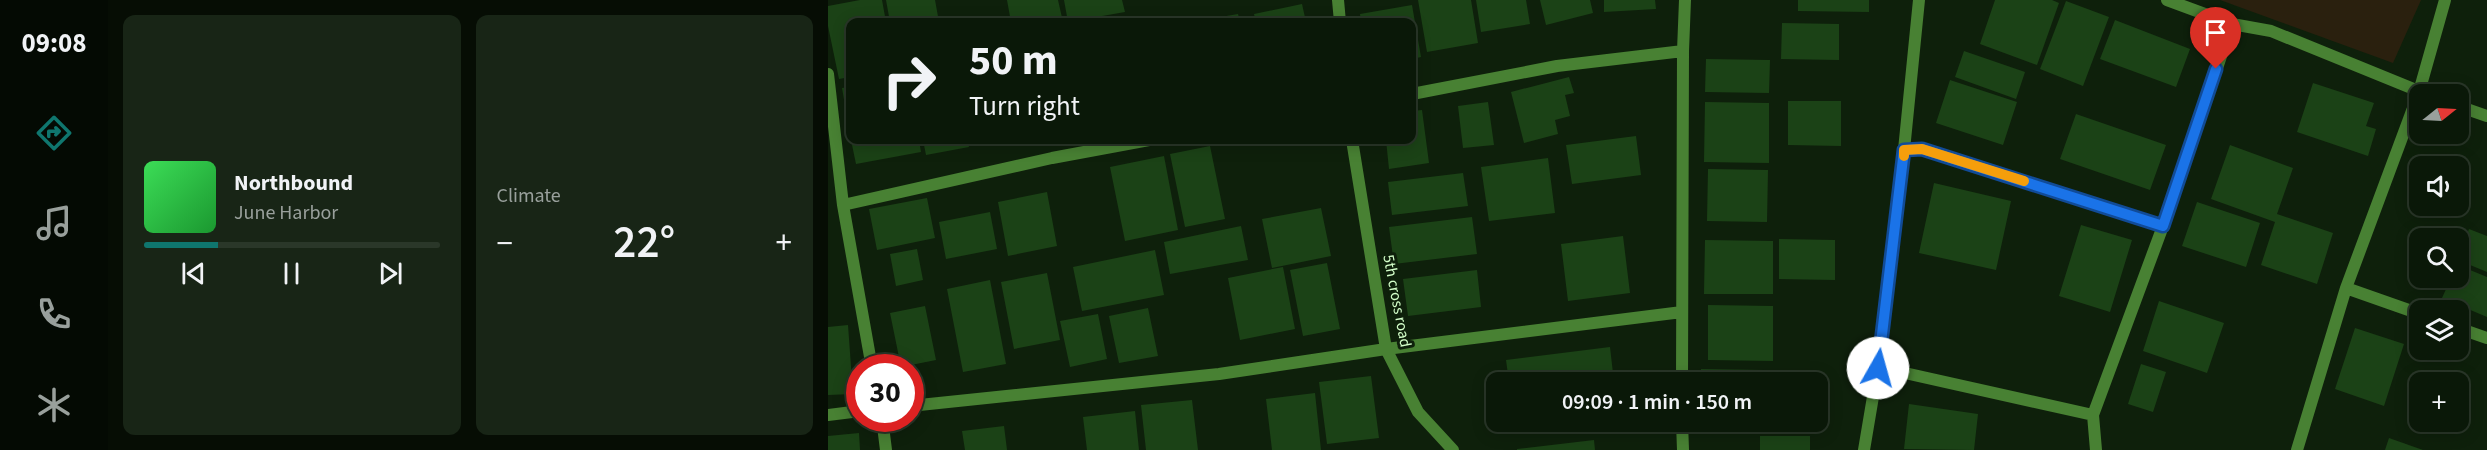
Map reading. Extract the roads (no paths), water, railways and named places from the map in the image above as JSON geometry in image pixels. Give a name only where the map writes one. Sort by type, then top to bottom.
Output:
[{"type":"street","points":[[1338,0],[1340,18]]},
{"type":"street","points":[[1682,372],[1685,0]]},
{"type":"street","points":[[1864,450],[1878,368],[1919,0]]},
{"type":"street","points":[[2167,0],[2232,24],[2271,31],[2409,88]]},
{"type":"street","points":[[2424,84],[2445,0]]},
{"type":"street","points":[[2096,450],[2093,415],[2163,226],[2232,24]]},
{"type":"street","points":[[1416,93],[1557,66],[1683,51]]},
{"type":"street","points":[[828,75],[843,205],[870,354]]},
{"type":"street","points":[[2469,110],[2487,116]]},
{"type":"street","points":[[2296,450],[2346,288],[2409,126]]},
{"type":"street","points":[[843,205],[1052,158],[1127,144]]},
{"type":"street","name":"5th cross road","points":[[1353,144],[1386,349],[1419,412],[1453,450]]},
{"type":"street","points":[[1904,150],[1922,149],[2163,226]]},
{"type":"street","points":[[2346,288],[2409,310]]},
{"type":"street","points":[[924,405],[1219,374],[1386,349],[1682,312]]},
{"type":"street","points":[[2469,332],[2487,338]]},
{"type":"street","points":[[1878,368],[2093,415]]},
{"type":"street","points":[[828,415],[846,413]]},
{"type":"street","points":[[884,432],[886,450]]},
{"type":"street","points":[[1682,432],[1683,450]]}]
